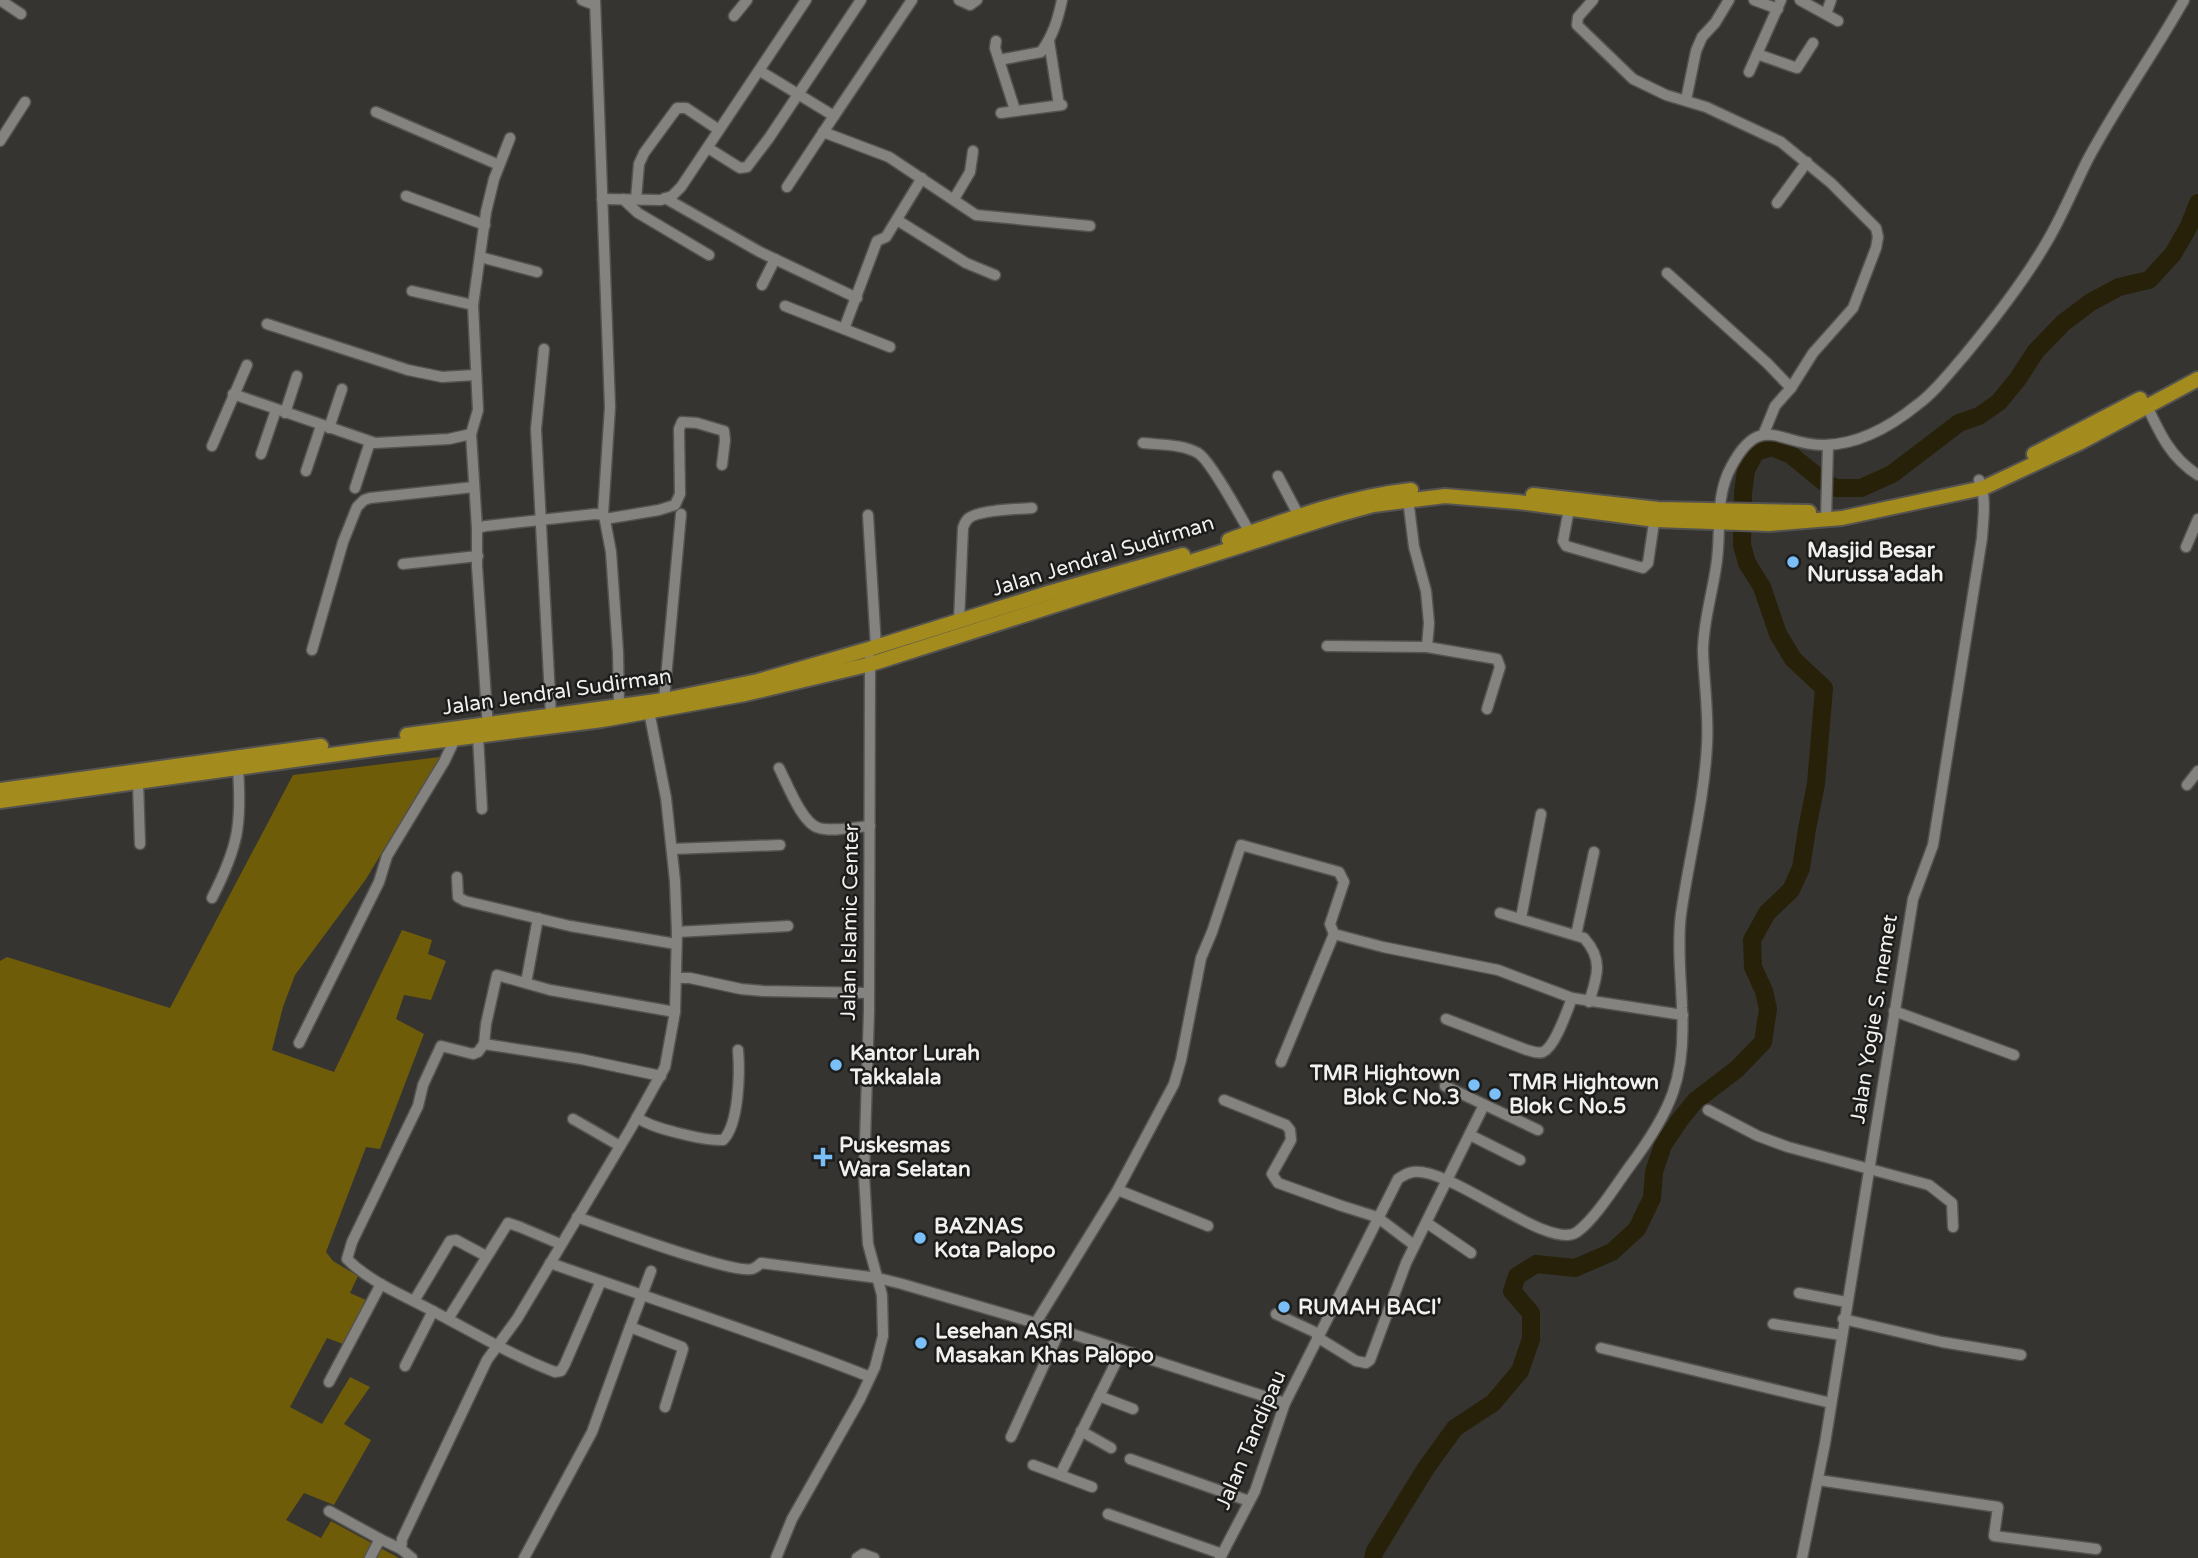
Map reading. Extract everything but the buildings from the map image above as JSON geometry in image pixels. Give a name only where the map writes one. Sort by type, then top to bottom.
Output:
[{"type":"highway","name":"Jalan Jendral Sudirman","points":[[1981,484],[2198,369]]},
{"type":"highway","name":"Jalan Jendral Sudirman","points":[[0,790],[485,731],[745,694],[1337,515],[1408,499],[1445,496],[1477,498],[1569,509],[1752,518],[1769,524],[1885,510],[1981,484],[2079,443],[2198,379]]},
{"type":"highway","name":"Jalan Jendral Sudirman","points":[[0,801],[455,739],[551,716],[619,706],[649,707],[664,700],[872,654],[959,621],[1048,593],[1146,566],[1357,498],[1384,493],[1460,487],[1655,514]]},
{"type":"street","points":[[0,0],[21,14]]},
{"type":"street","points":[[582,0],[595,3],[610,407],[604,516],[611,552],[619,706]]},
{"type":"street","points":[[734,16],[747,0]]},
{"type":"street","points":[[602,199],[636,200],[672,196],[708,148],[806,0]]},
{"type":"street","points":[[708,148],[740,167],[747,167],[861,0]]},
{"type":"street","points":[[787,187],[912,0]]},
{"type":"street","points":[[959,0],[970,5],[977,0]]},
{"type":"street","points":[[999,60],[1041,52],[1056,26],[1062,0]]},
{"type":"street","points":[[1593,0],[1576,22],[1633,79],[1666,95],[1718,112],[1781,142],[1832,183],[1876,229],[1876,248],[1853,308],[1820,345],[1775,406],[1764,433]]},
{"type":"street","points":[[1686,100],[1696,51],[1702,37],[1715,23],[1729,0]]},
{"type":"street","points":[[1749,72],[1779,4],[1754,0]]},
{"type":"street","points":[[1800,0],[1838,21]]},
{"type":"street","points":[[1826,14],[1831,0]]},
{"type":"street","points":[[1447,1182],[1552,1234],[1569,1236],[1577,1233],[1605,1201],[1659,1125],[1675,1090],[1679,1074],[1683,1015],[1679,939],[1707,748],[1708,705],[1703,651],[1730,467],[1753,437],[1764,433],[1822,446],[1861,440],[1882,430],[1920,404],[1970,348],[2044,247],[2087,161],[2183,0]]},
{"type":"street","points":[[996,41],[995,48],[1015,110]]},
{"type":"street","points":[[1000,113],[1061,105],[1049,41]]},
{"type":"street","points":[[1757,54],[1797,68],[1813,43]]},
{"type":"street","points":[[760,71],[834,116]]},
{"type":"street","points":[[0,141],[25,102]]},
{"type":"street","points":[[636,200],[639,164],[677,108],[686,108],[719,130]]},
{"type":"street","points":[[376,112],[499,165]]},
{"type":"street","points":[[823,132],[888,157],[976,215],[1090,226]]},
{"type":"street","points":[[482,809],[485,731],[471,434],[478,410],[473,305],[488,204],[510,138]]},
{"type":"street","points":[[954,198],[970,172],[973,151]]},
{"type":"street","points":[[1777,203],[1807,162]]},
{"type":"street","points":[[844,329],[877,241],[886,237],[922,178]]},
{"type":"street","points":[[406,196],[485,225]]},
{"type":"street","points":[[666,198],[775,259],[857,298]]},
{"type":"street","points":[[623,199],[638,213],[709,255]]},
{"type":"street","points":[[897,220],[966,263],[995,275]]},
{"type":"street","points":[[480,257],[537,272]]},
{"type":"street","points":[[762,285],[775,259]]},
{"type":"street","points":[[1667,274],[1791,387]]},
{"type":"street","points":[[412,291],[473,305]]},
{"type":"street","points":[[785,306],[890,347]]},
{"type":"street","points":[[267,324],[408,370],[442,377],[475,375]]},
{"type":"street","points":[[544,349],[536,429],[551,716]]},
{"type":"street","points":[[212,446],[247,365]]},
{"type":"street","points":[[261,454],[297,376]]},
{"type":"street","points":[[306,471],[342,388]]},
{"type":"street","points":[[233,394],[375,443],[449,439],[471,434]]},
{"type":"street","points":[[2147,406],[2161,437],[2176,458],[2198,475]]},
{"type":"street","points":[[477,528],[659,510],[676,505],[680,494],[678,429],[682,422],[697,423],[724,432],[726,440],[722,465]]},
{"type":"street","points":[[355,488],[370,442]]},
{"type":"street","points":[[1143,443],[1187,449],[1202,457],[1250,533]]},
{"type":"street","points":[[1825,516],[1828,445]]},
{"type":"street","points":[[1278,476],[1299,516]]},
{"type":"street","name":"Jalan Yogie S. memet","points":[[1802,1558],[1831,1404],[1913,899],[1933,845],[1982,538],[1981,484]]},
{"type":"street","points":[[312,650],[343,542],[353,515],[361,503],[370,498],[474,487]]},
{"type":"street","points":[[1408,499],[1413,547],[1426,591],[1429,623],[1427,648]]},
{"type":"street","points":[[959,621],[963,528],[966,521],[971,516],[1032,508]]},
{"type":"street","points":[[1569,509],[1563,541],[1566,546],[1643,568],[1648,564],[1655,514]]},
{"type":"street","points":[[664,700],[681,514]]},
{"type":"street","name":"Jalan Islamic Center","points":[[776,1558],[792,1519],[876,1367],[883,1336],[884,1314],[878,1278],[868,1244],[864,1175],[872,654],[868,515]]},
{"type":"street","points":[[2186,547],[2198,519]]},
{"type":"street","points":[[403,564],[478,556]]},
{"type":"street","points":[[1327,646],[1427,648],[1493,657],[1500,662],[1487,709]]},
{"type":"street","points":[[401,1549],[402,1539],[411,1518],[481,1371],[517,1319],[620,1146],[661,1076],[668,1053],[675,1012],[677,932],[666,797],[649,707]]},
{"type":"street","points":[[299,1043],[379,882],[387,856],[455,739]]},
{"type":"street","points":[[779,768],[804,816],[812,825],[824,829],[870,826]]},
{"type":"street","points":[[212,898],[232,856],[238,830],[238,769]]},
{"type":"street","points":[[2187,785],[2198,771]]},
{"type":"street","points":[[138,782],[140,844]]},
{"type":"street","points":[[1521,918],[1541,814]]},
{"type":"street","points":[[672,849],[780,845]]},
{"type":"street","points":[[1035,1324],[1118,1190],[1176,1079],[1198,967],[1241,845],[1339,872],[1344,882],[1330,924],[1334,934],[1281,1062]]},
{"type":"street","points":[[1576,935],[1594,852]]},
{"type":"street","points":[[457,877],[458,897],[461,900],[570,926],[676,944]]},
{"type":"street","points":[[1500,912],[1584,938],[1597,959],[1589,1002]]},
{"type":"street","points":[[526,983],[538,918]]},
{"type":"street","points":[[677,932],[788,926]]},
{"type":"street","points":[[1334,934],[1383,947],[1498,970],[1589,1002],[1683,1015]]},
{"type":"street","points":[[601,1281],[561,1371],[555,1372],[496,1347],[381,1284],[347,1259],[352,1242],[418,1106],[423,1085],[439,1049],[443,1046],[473,1054],[484,1044],[497,975],[567,993],[675,1012]]},
{"type":"street","points":[[676,978],[705,980],[741,989],[763,991],[868,993]]},
{"type":"street","points":[[1446,1019],[1538,1053],[1552,1045],[1572,998]]},
{"type":"street","points":[[1894,1011],[2014,1055]]},
{"type":"street","points":[[484,1044],[594,1061],[661,1076]]},
{"type":"street","points":[[637,1117],[646,1123],[680,1133],[723,1140],[729,1131],[734,1112],[738,1050]]},
{"type":"street","points":[[1445,1086],[1538,1130]]},
{"type":"street","points":[[1224,1100],[1276,1121],[1290,1130],[1291,1140],[1272,1174],[1278,1183],[1377,1217],[1414,1245]]},
{"type":"street","points":[[1276,1314],[1318,1335],[1356,1361],[1368,1362],[1414,1245],[1484,1105]]},
{"type":"street","points":[[1708,1110],[1758,1136],[1869,1171],[1914,1180],[1938,1190],[1952,1203],[1952,1227]]},
{"type":"street","points":[[573,1119],[620,1146]]},
{"type":"street","points":[[1470,1135],[1520,1160]]},
{"type":"street","name":"Jalan Tandipau","points":[[1221,1556],[1255,1492],[1285,1403],[1398,1179],[1409,1172],[1423,1172],[1447,1182]]},
{"type":"street","points":[[1118,1190],[1208,1226]]},
{"type":"street","points":[[578,1217],[714,1263],[751,1269],[761,1263],[878,1278],[1122,1350],[1285,1403]]},
{"type":"street","points":[[448,1319],[509,1223],[560,1244]]},
{"type":"street","points":[[1427,1223],[1471,1253]]},
{"type":"street","points":[[414,1301],[452,1239],[486,1256]]},
{"type":"street","points":[[550,1263],[790,1345],[870,1377]]},
{"type":"street","points":[[524,1558],[592,1432],[651,1271]]},
{"type":"street","points":[[329,1382],[381,1284]]},
{"type":"street","points":[[1799,1293],[1846,1302]]},
{"type":"street","points":[[405,1366],[433,1311]]},
{"type":"street","points":[[1843,1319],[1942,1342],[2021,1355]]},
{"type":"street","points":[[1773,1324],[1841,1335]]},
{"type":"street","points":[[630,1327],[683,1349],[665,1407]]},
{"type":"street","points":[[1011,1437],[1060,1331]]},
{"type":"street","points":[[1601,1348],[1831,1404]]},
{"type":"street","points":[[1060,1475],[1122,1350]]},
{"type":"street","points":[[1099,1396],[1133,1409]]},
{"type":"street","points":[[1081,1431],[1111,1448]]},
{"type":"street","points":[[1130,1460],[1249,1501]]},
{"type":"street","points":[[1034,1465],[1091,1487]]},
{"type":"street","points":[[1818,1480],[1998,1507],[1994,1536],[2095,1549]]},
{"type":"street","points":[[329,1511],[401,1549],[412,1558]]},
{"type":"street","points":[[1108,1514],[1221,1556]]},
{"type":"street","points":[[370,1558],[380,1539]]},
{"type":"street","points":[[857,1558],[863,1554],[874,1558]]},
{"type":"shaded area","points":[[440,757],[366,879],[295,975],[272,1050],[334,1072],[402,930],[432,940],[428,954],[446,961],[431,1000],[404,995],[396,1019],[424,1034],[380,1149],[366,1147],[326,1252],[333,1261],[358,1276],[350,1293],[366,1300],[343,1344],[327,1338],[290,1407],[322,1424],[350,1377],[370,1387],[344,1424],[371,1440],[334,1505],[304,1493],[286,1520],[321,1538],[331,1521],[399,1558],[0,1558],[0,961],[7,957],[170,1008],[293,775]]},
{"type":"waterway","points":[[1373,1558],[1426,1468],[1455,1428],[1493,1403],[1520,1371],[1531,1339],[1531,1313],[1512,1291],[1517,1276],[1536,1264],[1575,1268],[1612,1252],[1637,1229],[1652,1198],[1654,1172],[1663,1145],[1679,1121],[1695,1101],[1737,1069],[1763,1042],[1768,1009],[1764,991],[1753,967],[1752,940],[1767,913],[1791,890],[1801,868],[1816,784],[1824,688],[1793,659],[1778,634],[1762,587],[1747,563],[1742,545],[1743,493],[1746,470],[1756,452],[1772,447],[1791,455],[1824,482],[1836,488],[1861,488],[1892,474],[1959,423],[1979,416],[1999,402],[2036,351],[2063,323],[2091,302],[2119,287],[2149,280],[2173,254],[2198,203]]},
{"type":"place","name":"Masjid Besar Nurussa'adah","points":[[1793,562]]},
{"type":"place","name":"Kantor Lurah Takkalala","points":[[836,1065]]},
{"type":"place","name":"TMR Hightown Blok C No.3","points":[[1474,1085]]},
{"type":"place","name":"TMR Hightown Blok C No.5","points":[[1495,1094]]},
{"type":"place","name":"Puskesmas Wara Selatan","points":[[823,1157]]},
{"type":"place","name":"BAZNAS Kota Palopo","points":[[920,1238]]},
{"type":"place","name":"RUMAH BACI'","points":[[1284,1307]]},
{"type":"place","name":"Lesehan ASRI Masakan Khas Palopo","points":[[921,1343]]}]
